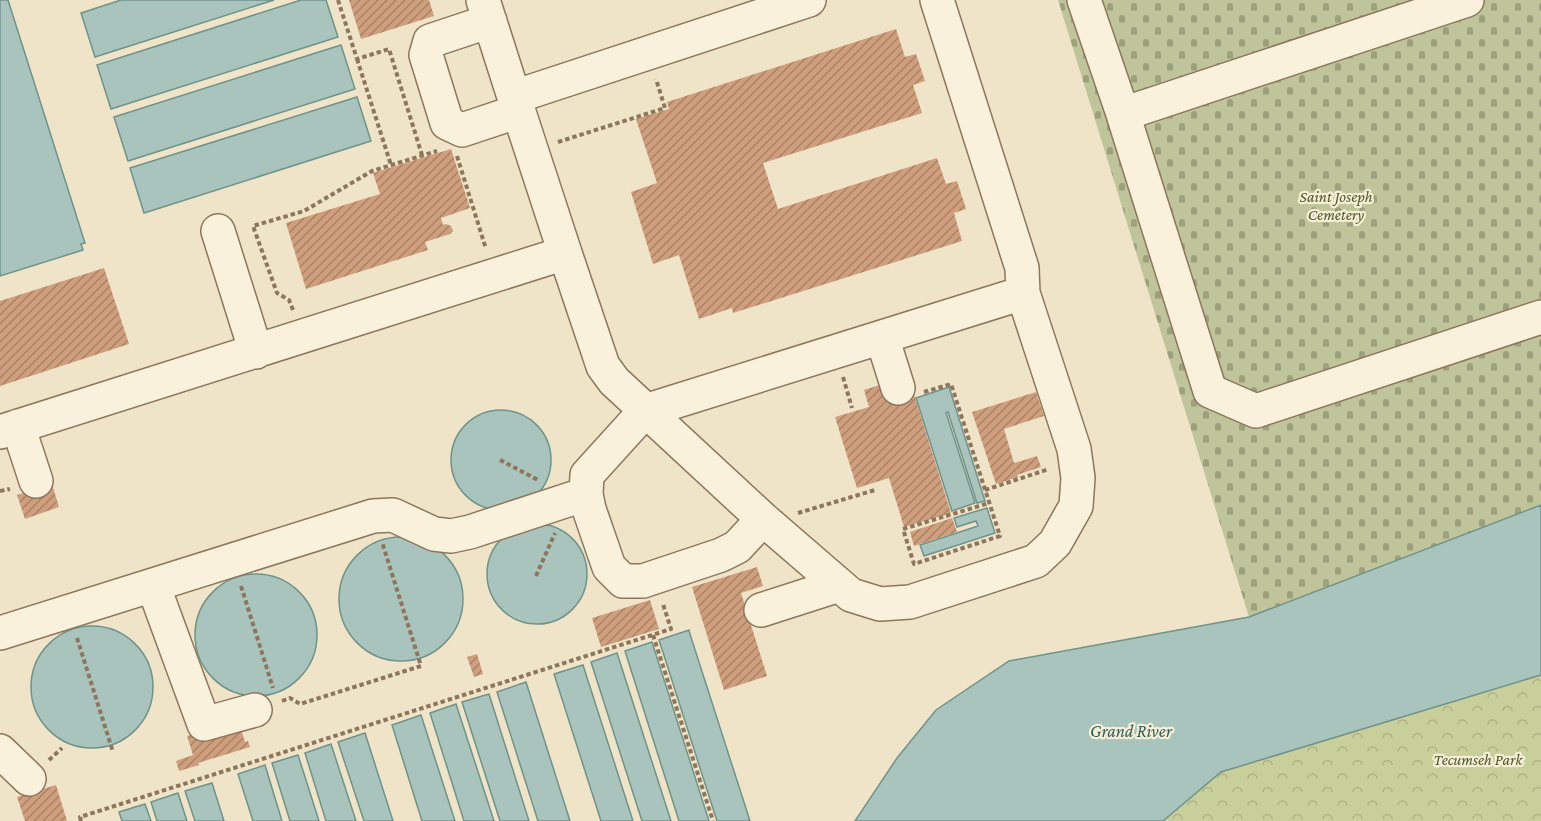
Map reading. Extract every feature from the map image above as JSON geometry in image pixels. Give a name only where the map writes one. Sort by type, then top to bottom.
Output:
[{"type":"lane","points":[[809,0],[648,53],[517,104],[462,130],[447,123],[426,55],[430,40],[487,10],[517,104],[565,253],[603,366],[614,381],[645,411],[839,585],[851,595],[880,604],[910,602],[1036,561],[1056,543],[1076,506],[1078,478],[1074,449],[1023,293],[1022,268],[937,0]]},
{"type":"lane","points":[[1084,0],[1123,114],[1210,391],[1256,411],[1541,317]]},
{"type":"lane","points":[[1123,114],[1467,0]]},
{"type":"lane","points":[[218,231],[256,352]]},
{"type":"lane","points":[[36,481],[9,429],[565,253]]},
{"type":"lane","points":[[765,521],[738,547],[721,555],[643,581],[623,581],[609,567],[589,508],[586,494],[587,475],[645,411],[1023,293]]},
{"type":"lane","points":[[882,337],[898,388]]},
{"type":"lane","points":[[0,633],[373,516],[393,515],[434,534],[451,536],[470,532],[586,494]]},
{"type":"lane","points":[[153,585],[204,724],[267,706]]},
{"type":"lane","points":[[761,610],[839,585]]},
{"type":"lane","points":[[0,752],[29,779]]},
{"type":"path","points":[[338,0],[391,165]]},
{"type":"path","points":[[357,59],[388,49],[422,155]]},
{"type":"path","points":[[561,153],[558,142],[665,108],[648,53]]},
{"type":"path","points":[[454,146],[494,276]]},
{"type":"path","points":[[295,317],[289,300],[277,294],[253,226],[304,211],[372,171],[444,149]]},
{"type":"path","points":[[898,388],[912,383],[916,394],[951,384],[1000,536],[914,564],[903,530],[989,503]]},
{"type":"path","points":[[500,460],[539,480]]},
{"type":"path","points":[[985,490],[1076,460]]},
{"type":"path","points":[[765,521],[875,489]]},
{"type":"path","points":[[232,560],[267,706],[290,698],[300,704],[421,666],[373,516]]},
{"type":"path","points":[[536,576],[560,524]]},
{"type":"path","points":[[81,821],[80,817],[670,629],[654,578]]},
{"type":"path","points":[[68,611],[113,752]]},
{"type":"path","points":[[653,635],[713,821]]},
{"type":"green space","name":"Saint Joseph Cemetery","points":[[1058,0],[1541,0],[1541,505],[1249,617]]},
{"type":"green space","name":"Tecumseh Park","points":[[1541,675],[1541,821],[1163,821],[1221,772]]},
{"type":"water","points":[[0,0],[8,0],[85,243],[81,244],[83,250],[0,276]]},
{"type":"water","points":[[121,0],[274,0],[95,57],[81,13]]},
{"type":"water","points":[[301,0],[326,0],[338,37],[111,109],[97,65]]},
{"type":"water","points":[[341,45],[355,89],[128,161],[114,117]]},
{"type":"water","points":[[357,97],[371,141],[144,213],[130,168]]},
{"type":"water","points":[[949,387],[985,501],[977,503],[948,412],[946,413],[975,503],[952,511],[916,398]]},
{"type":"water","points":[[501,410],[520,414],[536,425],[547,441],[551,460],[547,479],[536,495],[520,506],[501,510],[482,506],[466,495],[455,479],[451,460],[455,441],[466,425],[482,414]]},
{"type":"water","name":"Grand River","points":[[1541,505],[1541,675],[1221,772],[1163,821],[855,821],[897,758],[936,710],[1009,661],[1249,617]]},
{"type":"water","points":[[987,508],[995,533],[924,556],[920,545],[978,526],[976,521],[957,527],[954,518]]},
{"type":"water","points":[[537,524],[556,528],[572,539],[583,555],[587,574],[583,593],[572,609],[556,620],[537,624],[518,620],[502,609],[491,593],[487,574],[491,555],[502,539],[518,528]]},
{"type":"water","points":[[401,537],[425,542],[444,556],[458,575],[463,599],[458,623],[444,642],[425,656],[401,661],[377,656],[358,642],[344,623],[339,599],[344,575],[358,556],[377,542]]},
{"type":"water","points":[[256,574],[280,578],[299,592],[313,611],[317,635],[313,659],[299,678],[280,692],[256,696],[232,692],[213,678],[199,659],[195,635],[199,611],[213,592],[232,578]]},
{"type":"water","points":[[92,626],[116,630],[135,644],[149,663],[153,687],[149,711],[135,730],[116,744],[92,748],[68,744],[49,730],[35,711],[31,687],[35,663],[49,644],[68,630]]},
{"type":"water","points":[[689,630],[750,821],[717,821],[659,640]]},
{"type":"water","points":[[652,642],[709,821],[679,821],[625,651]]},
{"type":"water","points":[[617,653],[671,821],[642,821],[591,662]]},
{"type":"water","points":[[583,665],[633,821],[601,821],[554,674]]},
{"type":"water","points":[[526,682],[570,821],[538,821],[497,692]]},
{"type":"water","points":[[489,694],[529,821],[500,821],[462,702]]},
{"type":"water","points":[[456,704],[494,821],[464,821],[430,713]]},
{"type":"water","points":[[421,715],[455,821],[422,821],[392,725]]},
{"type":"water","points":[[365,733],[393,821],[364,821],[338,742]]},
{"type":"water","points":[[331,744],[356,821],[326,821],[305,753]]},
{"type":"water","points":[[298,755],[319,821],[290,821],[272,763]]},
{"type":"water","points":[[265,765],[282,821],[253,821],[238,774]]},
{"type":"water","points":[[212,783],[224,821],[195,821],[185,791]]},
{"type":"water","points":[[178,793],[187,821],[157,821],[151,802]]},
{"type":"water","points":[[145,804],[151,821],[122,821],[119,812]]},
{"type":"building","points":[[349,0],[429,0],[434,16],[361,39]]},
{"type":"building","points":[[896,29],[905,57],[916,54],[925,81],[913,85],[922,113],[763,163],[778,209],[937,158],[946,184],[957,181],[966,209],[954,213],[962,241],[733,313],[732,308],[699,319],[679,255],[653,264],[631,192],[657,183],[636,119],[669,109],[667,102]]},
{"type":"building","points":[[451,149],[470,208],[441,218],[443,225],[451,226],[453,231],[450,234],[425,242],[428,250],[306,289],[286,223],[380,194],[373,173]]},
{"type":"building","points":[[104,268],[129,344],[0,386],[0,301]]},
{"type":"building","points":[[886,383],[913,391],[951,513],[904,527],[889,478],[857,488],[835,417],[869,407],[864,390]]},
{"type":"building","points":[[1036,392],[1044,416],[1004,429],[1014,463],[1037,456],[1041,467],[996,484],[972,412]]},
{"type":"building","points":[[52,484],[59,507],[25,519],[17,495]]},
{"type":"building","points":[[952,518],[957,532],[914,546],[910,532]]},
{"type":"building","points":[[757,567],[763,586],[741,593],[767,676],[724,690],[692,587]]},
{"type":"building","points":[[650,600],[659,629],[601,647],[592,618]]},
{"type":"building","points":[[477,654],[483,674],[474,677],[467,657]]},
{"type":"building","points":[[238,720],[245,742],[248,741],[250,747],[179,771],[176,761],[193,755],[187,736]]},
{"type":"building","points":[[56,785],[67,821],[25,821],[17,797]]}]
